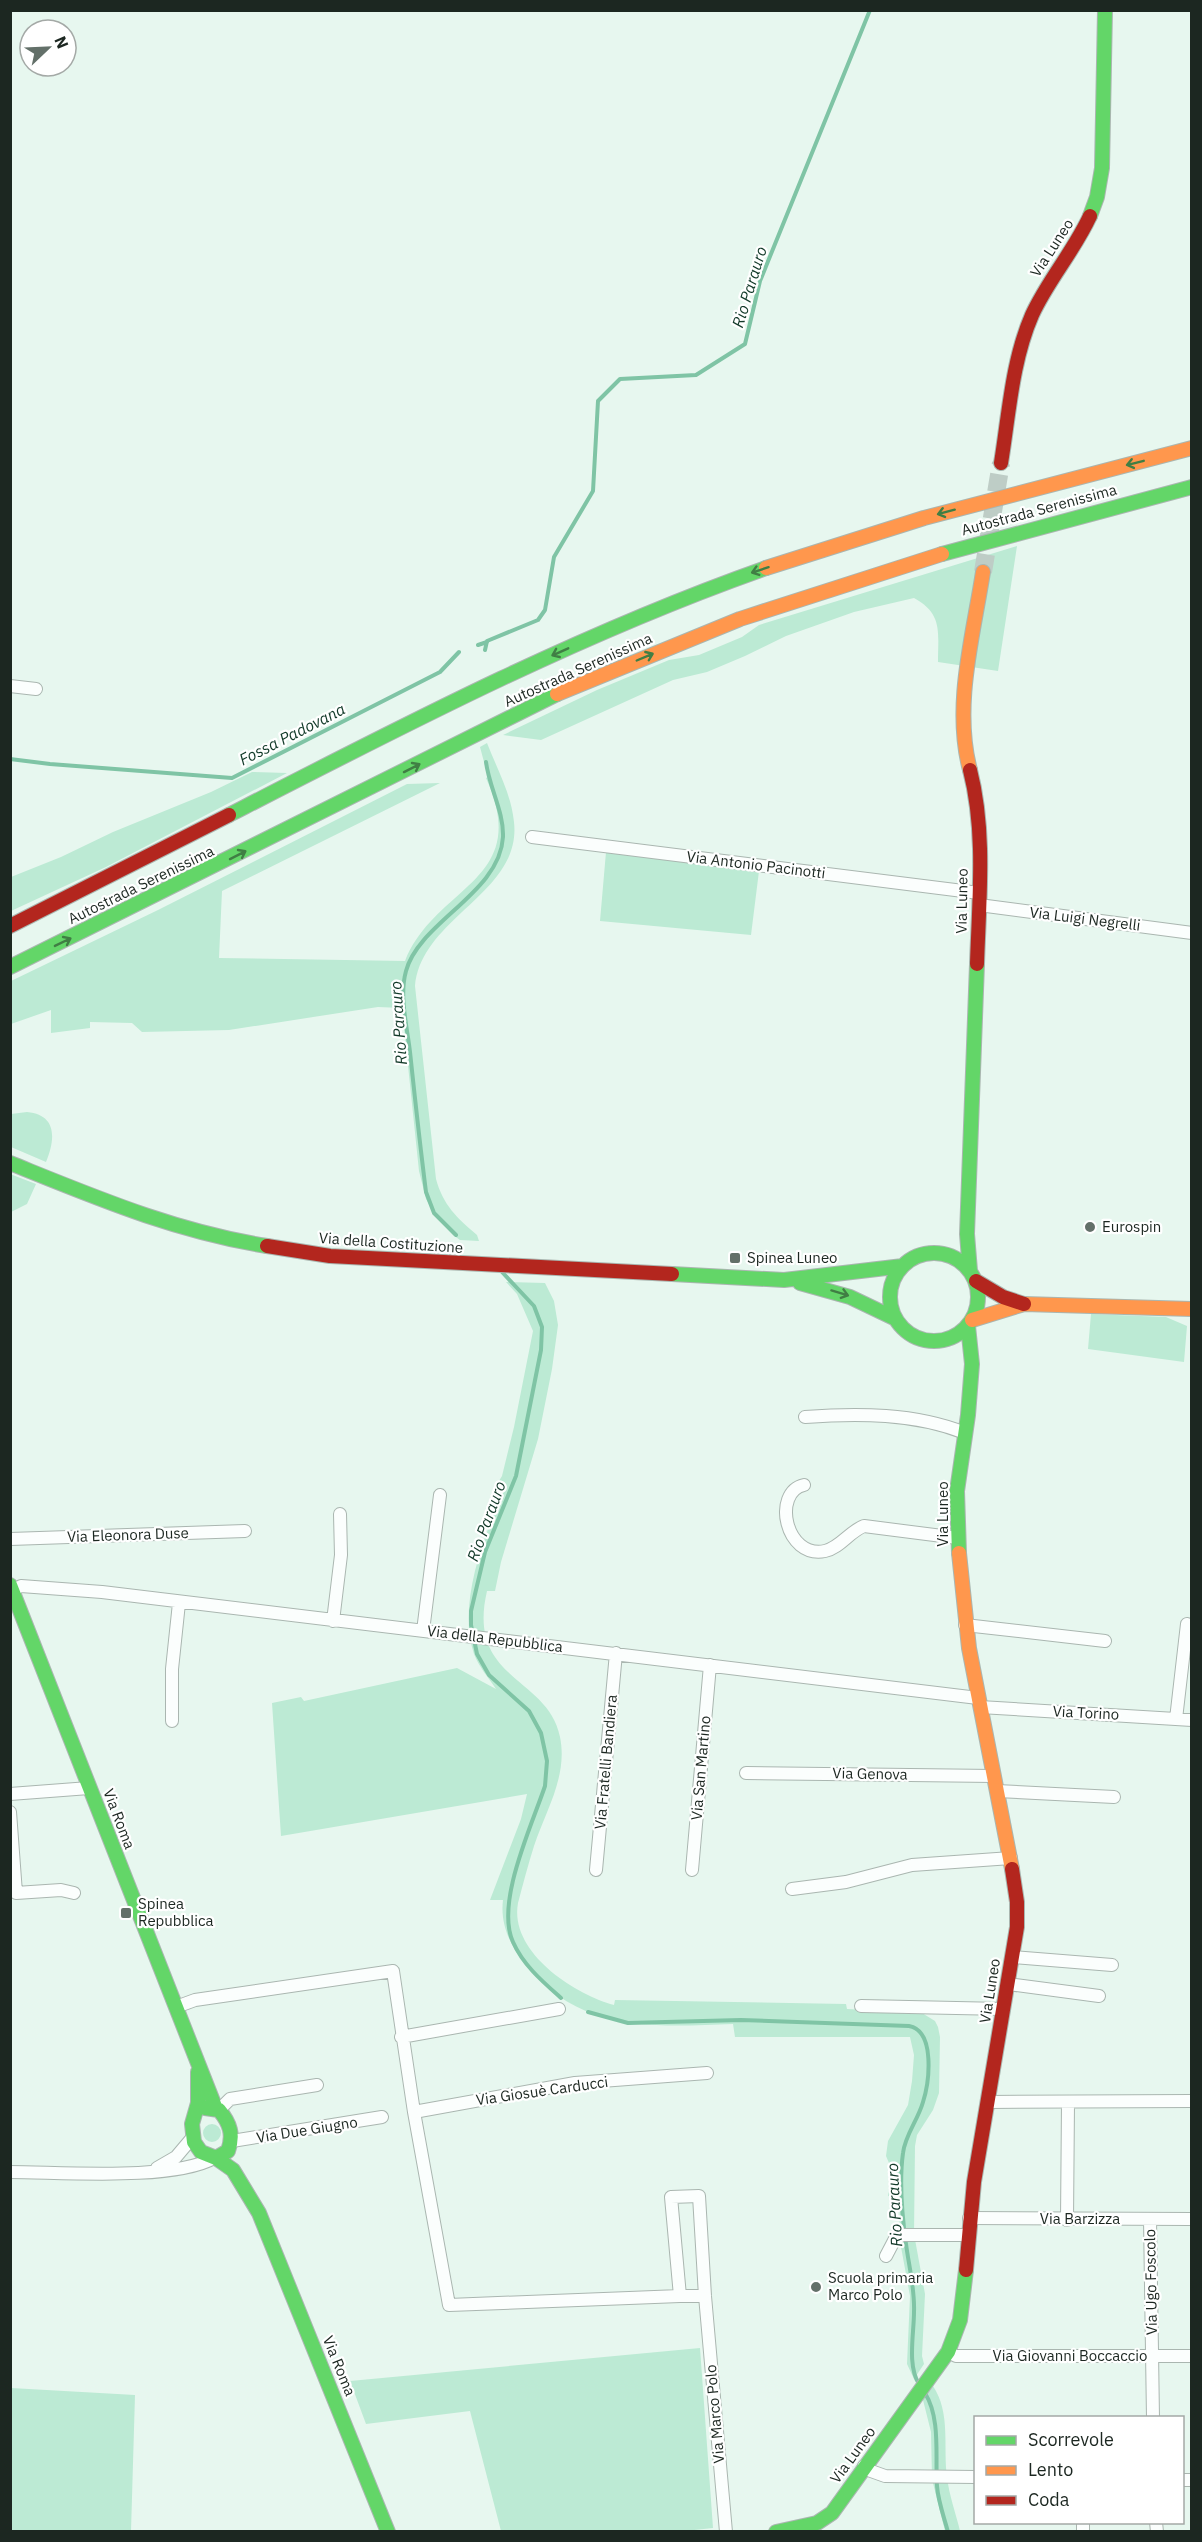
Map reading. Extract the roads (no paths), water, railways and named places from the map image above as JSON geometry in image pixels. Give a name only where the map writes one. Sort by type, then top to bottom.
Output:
[{"type":"main road","name":"Via Luneo","points":[[1002,463],[1022,346],[1031,318],[1047,284],[1074,249],[1097,197],[1103,161],[1105,10]]},
{"type":"main road","name":"Autostrada Serenissima","points":[[10,926],[450,704],[556,653],[660,608],[730,580],[899,525],[1191,448]]},
{"type":"main road","name":"Autostrada Serenissima","points":[[10,967],[564,691],[657,651],[740,619],[912,561],[1191,487]]},
{"type":"main road","name":"Via Luneo","points":[[973,1276],[968,1234],[979,899],[978,801],[965,750],[962,712],[983,572]]},
{"type":"main road","name":"Via della Costituzione","points":[[10,1162],[134,1213],[180,1228],[275,1249],[388,1261],[783,1280],[840,1292],[862,1300],[896,1319]]},
{"type":"main road","points":[[939,1253],[968,1234]]},
{"type":"main road","points":[[1024,1304],[970,1323],[958,1334],[945,1340],[931,1341],[918,1338],[896,1319],[891,1306],[891,1292],[894,1278],[903,1266],[915,1257],[928,1253],[939,1253],[957,1259],[973,1276],[1003,1297],[1024,1304],[1191,1309]]},
{"type":"main road","name":"Via della Costituzione","points":[[783,1280],[903,1266]]},
{"type":"main road","points":[[970,1323],[978,1303],[973,1276]]},
{"type":"main road","name":"Via Luneo","points":[[776,2532],[812,2524],[827,2517],[948,2352],[956,2337],[963,2313],[969,2218],[1017,1926],[1017,1902],[1011,1858],[965,1625],[958,1538],[957,1491],[972,1364],[970,1323]]},
{"type":"main road","name":"Via Luneo","points":[[945,1340],[961,1352],[970,1378]]},
{"type":"main road","name":"Via Roma","points":[[11,1588],[198,2064],[217,2109],[230,2128],[231,2143],[249,2174],[259,2213],[388,2532]]},
{"type":"main road","name":"Via Roma","points":[[198,2064],[199,2090],[192,2138],[201,2152],[233,2170],[259,2213]]},
{"type":"main road","points":[[194,2117],[204,2108],[217,2109]]},
{"type":"main road","points":[[215,2158],[225,2154],[231,2143]]},
{"type":"street","points":[[10,686],[36,689]]},
{"type":"street","name":"Via Antonio Pacinotti","points":[[532,837],[979,899]]},
{"type":"street","name":"Via Luigi Negrelli","points":[[979,899],[1191,933]]},
{"type":"street","points":[[805,1417],[842,1414],[897,1417],[965,1433]]},
{"type":"street","points":[[804,1485],[792,1490],[789,1495],[787,1525],[795,1542],[809,1551],[822,1552],[832,1549],[864,1526],[958,1538]]},
{"type":"street","points":[[423,1631],[440,1495]]},
{"type":"street","points":[[333,1621],[341,1555],[340,1514]]},
{"type":"street","name":"Via Eleonora Duse","points":[[10,1539],[245,1531]]},
{"type":"street","name":"Via della Repubblica","points":[[11,1588],[21,1586],[102,1592],[179,1603],[616,1653],[979,1703]]},
{"type":"street","points":[[172,1721],[172,1670],[179,1603]]},
{"type":"street","points":[[1176,1719],[1187,1624]]},
{"type":"street","points":[[965,1625],[1106,1641]]},
{"type":"street","name":"Via Fratelli Bandiera","points":[[596,1870],[616,1653]]},
{"type":"street","name":"Via San Martino","points":[[692,1870],[710,1665]]},
{"type":"street","name":"Via Torino","points":[[979,1703],[1191,1720]]},
{"type":"street","name":"Via Genova","points":[[746,1773],[994,1776]]},
{"type":"street","points":[[10,1794],[89,1788]]},
{"type":"street","points":[[997,1791],[1114,1797]]},
{"type":"street","points":[[10,1812],[16,1893],[61,1890],[74,1893]]},
{"type":"street","points":[[792,1889],[846,1882],[912,1865],[1011,1858]]},
{"type":"street","points":[[1012,1957],[1112,1965]]},
{"type":"street","points":[[176,2007],[195,2000],[393,1971],[414,2112],[449,2305],[705,2296]]},
{"type":"street","points":[[1008,1984],[1099,1996]]},
{"type":"street","points":[[861,2006],[1004,2009]]},
{"type":"street","points":[[402,2037],[558,2009]]},
{"type":"street","name":"Via Giosuè Carducci","points":[[414,2112],[575,2083],[707,2073]]},
{"type":"street","points":[[217,2109],[230,2099],[317,2085]]},
{"type":"street","points":[[988,2102],[1191,2101]]},
{"type":"street","points":[[1067,2220],[1068,2103]]},
{"type":"street","name":"Via Due Giugno","points":[[231,2143],[382,2117]]},
{"type":"street","points":[[147,2171],[165,2165],[182,2152],[192,2138]]},
{"type":"street","points":[[182,2152],[191,2167]]},
{"type":"street","points":[[10,2172],[147,2171],[191,2167],[215,2158]]},
{"type":"street","name":"Via Marco Polo","points":[[680,2296],[671,2197],[699,2196],[705,2296],[726,2532]]},
{"type":"street","name":"Via Barzizza","points":[[969,2218],[1191,2219]]},
{"type":"street","name":"Via Ugo Foscolo","points":[[1150,2219],[1153,2416]]},
{"type":"street","points":[[886,2256],[897,2235],[967,2235]]},
{"type":"street","name":"Via Giovanni Boccaccio","points":[[948,2352],[956,2356],[1191,2356]]},
{"type":"street","points":[[864,2466],[885,2476],[974,2477]]},
{"type":"waterway","name":"Rio Parauro","points":[[485,650],[487,641],[538,620],[545,610],[554,557],[593,491],[598,401],[620,379],[696,375],[745,344],[760,281],[870,10]]},
{"type":"waterway","name":"Fossa Padovana","points":[[478,645],[487,642]]},
{"type":"waterway","name":"Fossa Padovana","points":[[10,759],[232,778],[440,672],[459,652]]},
{"type":"waterway","name":"Rio Parauro","points":[[456,1235],[434,1213],[426,1192],[403,991],[406,971],[414,953],[426,937],[474,891],[488,875],[499,857],[503,828],[486,762]]},
{"type":"waterway","name":"Rio Parauro","points":[[502,1272],[534,1306],[542,1327],[541,1350],[516,1476],[485,1552],[471,1611],[471,1625],[477,1654],[489,1675],[529,1711],[541,1733],[547,1761],[545,1786],[517,1864],[509,1907],[509,1926],[513,1942],[522,1958],[534,1973],[561,1998]]},
{"type":"waterway","name":"Rio Parauro","points":[[588,2012],[628,2023],[741,2020],[909,2026],[918,2030],[927,2047],[927,2083],[921,2109],[904,2146],[901,2187],[914,2295],[912,2359],[919,2384]]},
{"type":"waterway","name":"Rio Parauro","points":[[925,2393],[930,2403],[935,2426],[938,2492],[948,2532]]},
{"type":"tunnel","points":[[983,572],[1001,463]]},
{"type":"place","name":"Eurospin","points":[[1090,1227]]},
{"type":"place","name":"Spinea Luneo","points":[[735,1258]]},
{"type":"place","name":"Spinea Repubblica","points":[[126,1913]]},
{"type":"place","name":"Scuola primaria Marco Polo","points":[[816,2287]]}]
